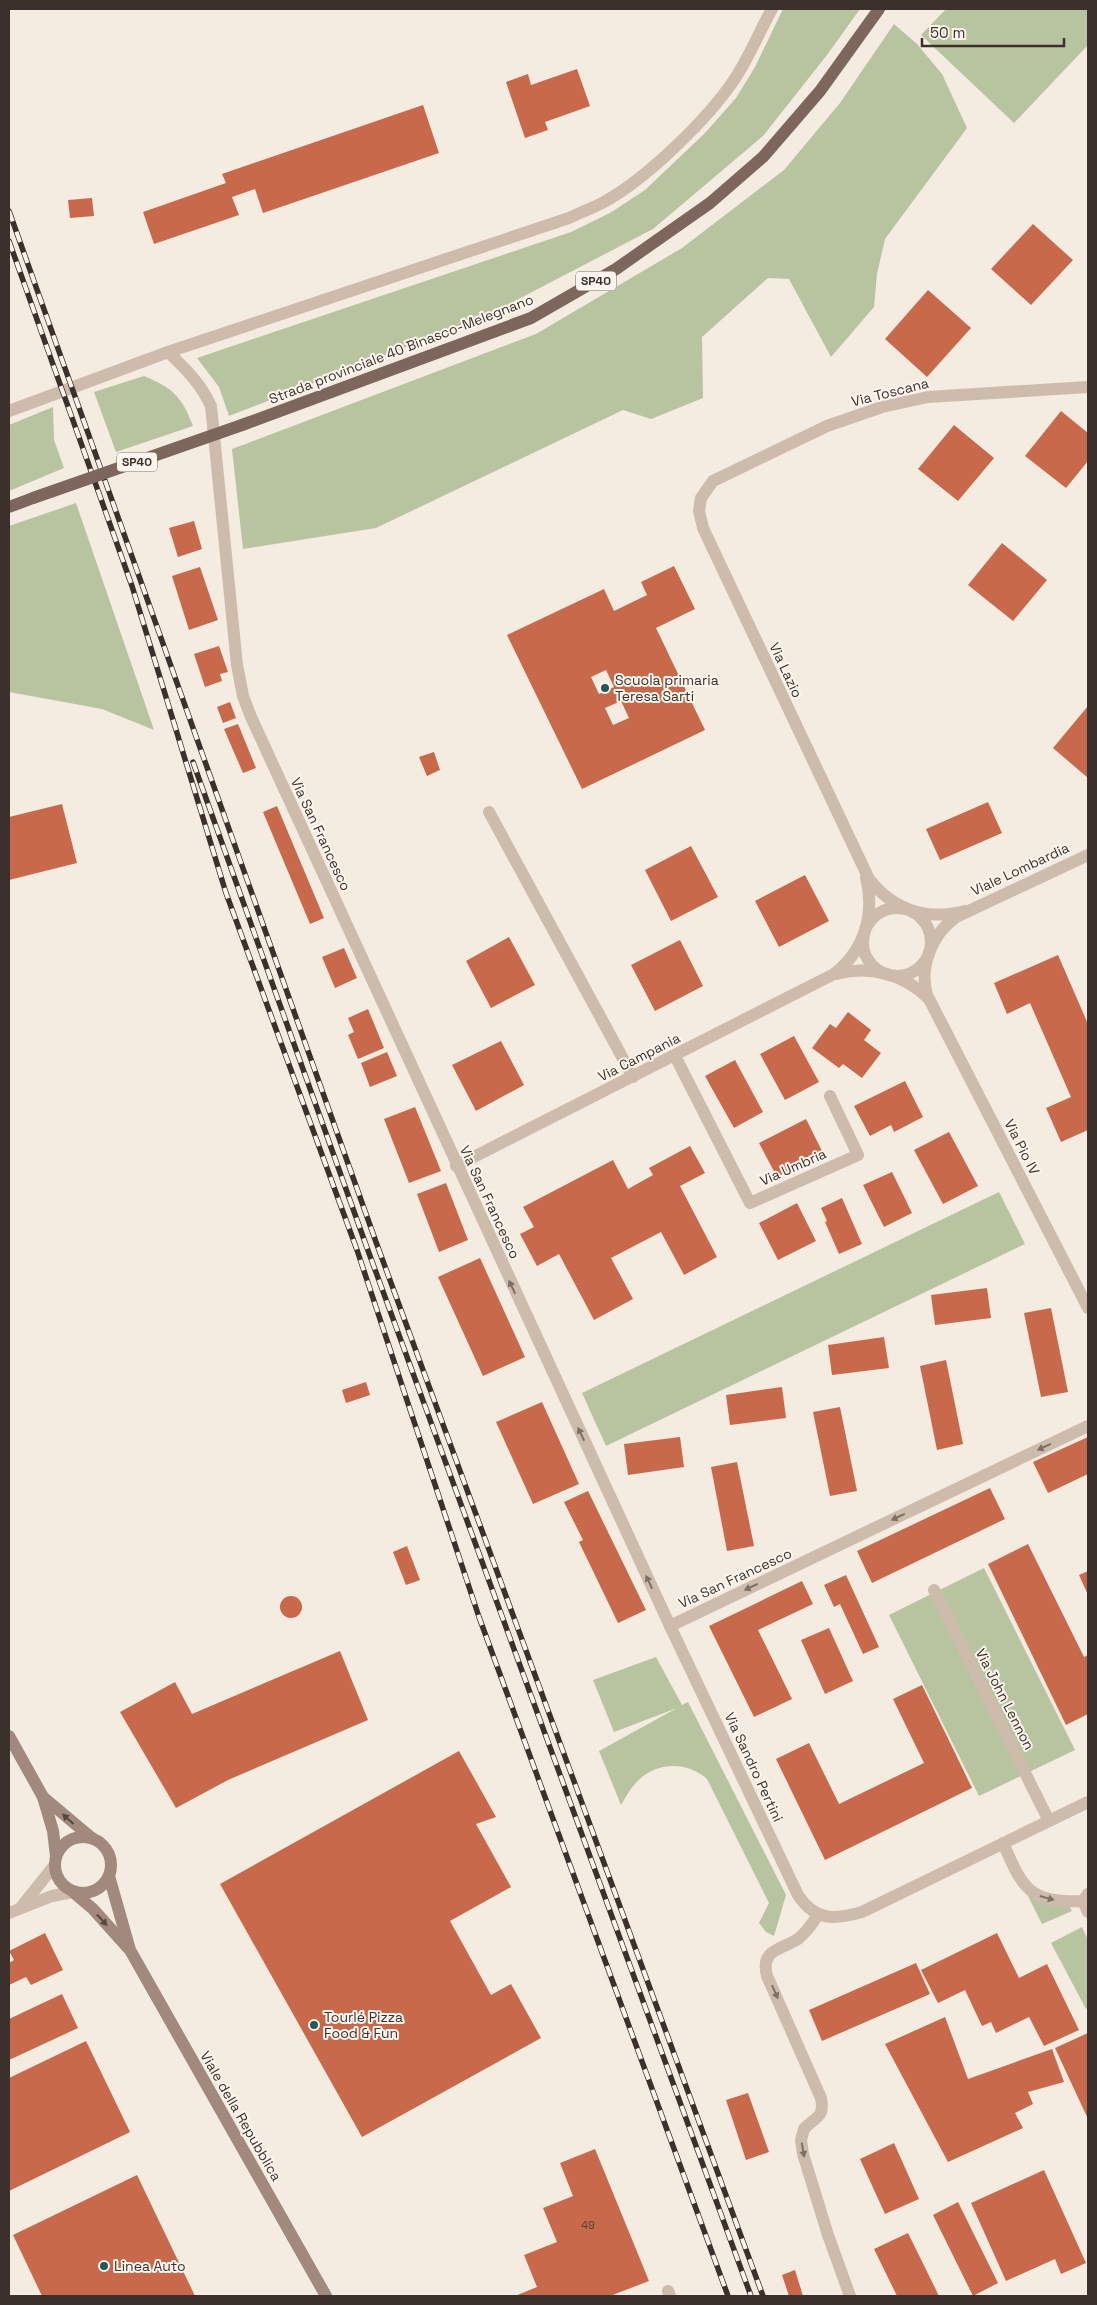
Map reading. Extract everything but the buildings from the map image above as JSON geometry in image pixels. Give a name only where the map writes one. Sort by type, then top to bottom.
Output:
[{"type":"main road","name":"Strada provinciale 40 Binasco-Melegnano","points":[[9,507],[242,425],[531,318],[616,269],[710,203],[763,157],[820,91],[875,12]]},
{"type":"street","points":[[9,410],[168,352],[569,218],[604,202],[636,182],[654,166],[723,96],[747,59],[772,9]]},
{"type":"street","name":"Via San Francesco","points":[[168,352],[193,375],[204,390],[211,406],[237,665],[247,707],[456,1166],[670,1626],[1088,1426]]},
{"type":"street","name":"Via Toscana","points":[[713,481],[812,432],[882,407],[928,397],[1088,387]]},
{"type":"street","name":"Via Lazio","points":[[713,481],[701,498],[700,522],[864,872],[882,894],[906,910]]},
{"type":"street","points":[[489,812],[633,1077]]},
{"type":"street","name":"Viale Lombardia","points":[[930,952],[942,930],[965,911],[1088,855]]},
{"type":"street","name":"Via Lazio","points":[[864,872],[869,901],[865,934]]},
{"type":"street","points":[[894,909],[906,910],[917,915],[926,925],[931,936],[930,952],[924,963],[914,972],[902,976],[888,974],[877,969],[869,960],[864,948],[865,934],[871,922],[881,913],[894,909]]},
{"type":"street","name":"Viale Lombardia","points":[[906,910],[935,915],[965,911]]},
{"type":"street","name":"Via Campania","points":[[456,1166],[834,974],[849,961],[865,934]]},
{"type":"street","name":"Via Pio IV","points":[[930,952],[924,979],[930,1000],[1088,1308]]},
{"type":"street","name":"Via Campania","points":[[834,974],[860,970],[888,974]]},
{"type":"street","name":"Via Pio IV","points":[[888,974],[908,983],[930,1000]]},
{"type":"street","name":"Via Umbria","points":[[675,1056],[750,1203],[858,1155],[830,1096]]},
{"type":"street","name":"Via John Lennon","points":[[934,1590],[1049,1821]]},
{"type":"street","name":"Via Sandro Pertini","points":[[670,1626],[795,1888],[807,1907],[818,1915]]},
{"type":"street","name":"Viale della Repubblica","points":[[9,1736],[44,1797],[53,1831],[55,1861],[60,1882],[93,1909],[130,1950],[326,2296]]},
{"type":"street","name":"Viale della Repubblica","points":[[44,1797],[108,1851],[111,1867],[110,1876],[130,1950]]},
{"type":"street","points":[[850,2296],[828,2234],[802,2147],[802,2134],[808,2125],[820,2115],[822,2104],[820,2095],[767,1976],[766,1960],[776,1949],[799,1938],[818,1915],[840,1918],[862,1912],[1087,1804]]},
{"type":"street","points":[[15,1911],[55,1861],[67,1842],[84,1837],[93,1839]]},
{"type":"street","points":[[1004,1843],[1019,1878],[1029,1890],[1041,1897],[1055,1901],[1086,1902]]},
{"type":"street","points":[[15,1911],[52,1896],[73,1892],[91,1893],[105,1883],[110,1876]]},
{"type":"green space","points":[[783,9],[860,9],[827,55],[763,136],[653,229],[484,317],[229,416],[219,387],[197,358],[571,232],[610,213],[645,190],[704,134],[736,98],[755,67]]},
{"type":"green space","points":[[946,9],[1088,9],[1088,45],[1014,123],[921,35]]},
{"type":"green space","points":[[894,24],[917,44],[942,74],[967,128],[885,239],[877,274],[874,307],[831,357],[789,279],[768,278],[702,337],[703,398],[651,419],[623,410],[376,528],[243,549],[232,449],[536,334],[682,248],[784,170],[840,103]]},
{"type":"green space","points":[[144,376],[163,385],[180,400],[193,426],[116,452],[94,392]]},
{"type":"green space","points":[[53,407],[54,440],[64,468],[9,491],[9,425]]},
{"type":"green space","points":[[76,503],[154,730],[102,709],[9,692],[9,526]]},
{"type":"green space","points":[[999,1192],[1025,1244],[606,1446],[582,1393]]},
{"type":"green space","points":[[984,1568],[1075,1750],[979,1796],[889,1615]]},
{"type":"green space","points":[[656,1657],[682,1705],[688,1702],[786,1895],[774,1936],[766,1932],[759,1923],[769,1903],[707,1779],[698,1773],[679,1766],[660,1768],[642,1777],[632,1787],[621,1805],[599,1751],[677,1708],[614,1732],[593,1680]]},
{"type":"green space","points":[[1019,1878],[1024,1885],[1067,1901],[1072,1911],[1042,1924]]},
{"type":"green space","points":[[1082,1927],[1088,1940],[1088,2008],[1086,2009],[1051,1943]]},
{"type":"railway","points":[[9,211],[376,1242],[763,2296]]},
{"type":"railway","points":[[9,241],[132,586],[226,893],[357,1250],[479,1617],[728,2296]]},
{"type":"railway","points":[[193,762],[366,1245],[751,2296]]},
{"type":"place","name":"Scuola primaria Teresa Sarti","points":[[605,688]]},
{"type":"place","name":"Tourlé Pizza Food & Fun","points":[[314,2025]]},
{"type":"place","name":"Linea Auto","points":[[104,2266]]}]
